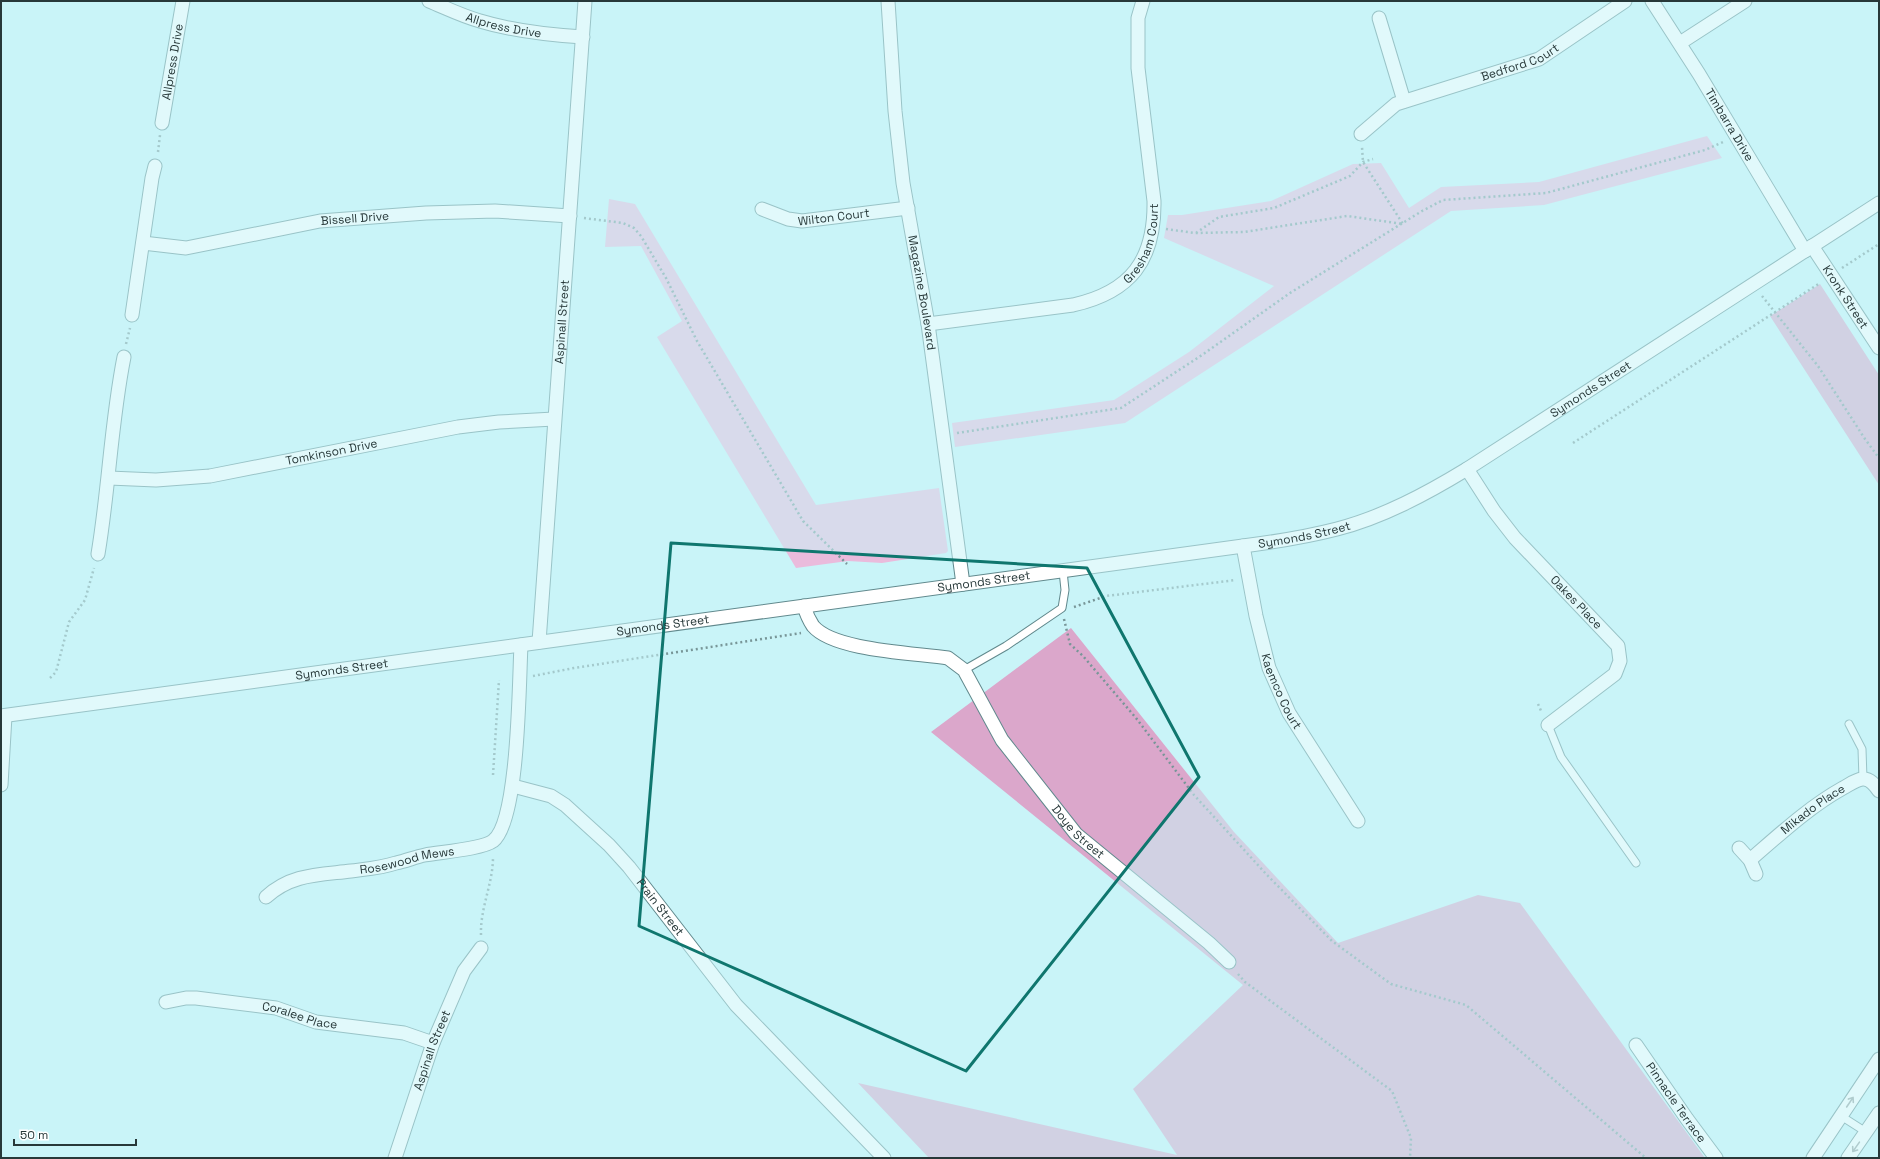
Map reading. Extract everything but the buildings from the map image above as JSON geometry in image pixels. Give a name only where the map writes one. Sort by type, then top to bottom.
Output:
[{"type":"street","name":"Allpress Drive","points":[[162,123],[184,1]]},
{"type":"street","name":"Allpress Drive","points":[[429,1],[460,15],[498,26],[548,34],[583,37]]},
{"type":"street","name":"Aspinall Street","points":[[539,642],[585,1]]},
{"type":"street","name":"Magazine Boulevard","points":[[888,1],[899,154],[928,324],[963,584]]},
{"type":"street","name":"Gresham Court","points":[[928,324],[1073,305],[1093,301],[1110,293],[1125,282],[1137,268],[1150,243],[1154,223],[1154,201],[1138,68],[1138,18],[1143,1]]},
{"type":"street","name":"Bedford Court","points":[[1361,134],[1396,104],[1539,59],[1624,1]]},
{"type":"street","name":"Timbarra Drive","points":[[1652,1],[1809,249]]},
{"type":"street","points":[[1680,44],[1745,1]]},
{"type":"street","points":[[1379,18],[1404,101]]},
{"type":"street","points":[[132,315],[152,178],[156,166]]},
{"type":"street","name":"Symonds Street","points":[[3,716],[1309,536],[1367,519],[1427,492],[1467,469],[1879,203]]},
{"type":"street","name":"Wilton Court","points":[[762,209],[788,219],[802,221],[908,208]]},
{"type":"street","name":"Bissell Drive","points":[[143,243],[186,248],[320,222],[426,213],[495,211],[570,216]]},
{"type":"street","name":"Kronk Street","points":[[1809,249],[1879,348]]},
{"type":"street","points":[[98,554],[119,383],[124,357]]},
{"type":"street","name":"Tomkinson Drive","points":[[108,478],[156,480],[210,476],[458,427],[499,422],[554,419]]},
{"type":"street","name":"Oakes Place","points":[[1467,469],[1494,511],[1515,538],[1618,646],[1620,661],[1615,674],[1548,724]]},
{"type":"street","name":"Kaemco Court","points":[[1243,546],[1256,616],[1269,668],[1289,713],[1358,820]]},
{"type":"street","name":"Doye Street","points":[[804,606],[808,618],[819,631],[827,636],[850,644],[948,658],[964,670],[1002,740],[1076,834],[1209,943],[1228,962]]},
{"type":"street","points":[[493,841],[499,834],[505,821],[513,786],[521,645]]},
{"type":"street","points":[[1,785],[3,716]]},
{"type":"street","points":[[1863,779],[1874,783],[1879,791]]},
{"type":"street","name":"Mikado Place","points":[[1750,860],[1820,801],[1855,781],[1863,779]]},
{"type":"street","name":"Prain Street","points":[[513,786],[551,796],[565,805],[609,845],[629,867],[736,1005],[884,1158]]},
{"type":"street","name":"Rosewood Mews","points":[[266,897],[277,887],[297,878],[382,866],[422,855],[483,845],[493,841]]},
{"type":"street","points":[[1739,848],[1750,860],[1756,874]]},
{"type":"street","name":"Aspinall Street","points":[[395,1158],[432,1043],[464,971],[482,948]]},
{"type":"street","name":"Coralee Place","points":[[166,1002],[186,998],[196,998],[276,1008],[316,1022],[404,1033],[432,1043]]},
{"type":"street","name":"Pinnacle Terrace","points":[[1636,1046],[1686,1119],[1716,1158]]},
{"type":"street","points":[[1813,1158],[1879,1059]]},
{"type":"street","points":[[1848,1158],[1879,1113]]},
{"type":"lane","points":[[964,670],[1006,646],[1062,608],[1065,590],[1063,571]]},
{"type":"lane","points":[[1548,724],[1561,757],[1636,863]]},
{"type":"lane","points":[[1849,724],[1862,748],[1863,779]]},
{"type":"lane","points":[[1841,1116],[1866,1132]]},
{"type":"path","points":[[156,166],[162,123]]},
{"type":"path","points":[[1361,134],[1363,162],[1403,224]]},
{"type":"path","points":[[943,435],[1121,408],[1202,355],[1290,292],[1443,200],[1546,193],[1705,150],[1737,136]]},
{"type":"path","points":[[1195,233],[1219,217],[1281,206],[1350,176],[1363,162],[1373,159]]},
{"type":"path","points":[[570,216],[623,223],[634,228],[641,236],[666,278],[697,341],[803,521],[847,564]]},
{"type":"path","points":[[1154,223],[1168,230],[1195,233],[1244,232],[1347,216],[1403,224]]},
{"type":"path","points":[[1842,268],[1879,244]]},
{"type":"path","points":[[1574,443],[1821,282]]},
{"type":"path","points":[[1753,285],[1818,366],[1865,440],[1879,458]]},
{"type":"path","points":[[124,357],[132,315]]},
{"type":"path","points":[[50,678],[56,672],[68,622],[85,600],[98,554]]},
{"type":"path","points":[[1236,580],[1106,596],[1078,607],[1062,608],[1070,644],[1083,656],[1136,718],[1194,795],[1266,875],[1332,941],[1391,984],[1466,1005],[1646,1158]]},
{"type":"path","points":[[529,676],[819,631]]},
{"type":"path","points":[[492,775],[499,680]]},
{"type":"path","points":[[482,948],[481,930],[484,909],[493,873],[493,841]]},
{"type":"path","points":[[1228,962],[1245,982],[1392,1091],[1411,1138],[1410,1158]]},
{"type":"highlighted area","points":[[671,543],[1087,568],[1199,777],[966,1071],[639,926]]},
{"type":"shaded area","points":[[1707,136],[1722,158],[1544,205],[1451,211],[1125,423],[955,447],[952,423],[1114,400],[1189,352],[1274,286],[1164,238],[1168,215],[1182,215],[1271,201],[1353,164],[1381,163],[1409,208],[1441,187],[1539,182]]},
{"type":"shaded area","points":[[609,199],[635,204],[816,505],[939,488],[948,551],[946,553],[882,563],[848,561],[796,568],[657,337],[682,321],[641,246],[605,247]]},
{"type":"shaded area","points":[[1820,284],[1879,375],[1879,485],[1770,316]]},
{"type":"shaded area","points":[[1071,628],[1234,832],[1338,943],[1478,895],[1520,903],[1705,1158],[929,1158],[858,1083],[1177,1155],[1133,1089],[1243,985],[931,732]]}]
